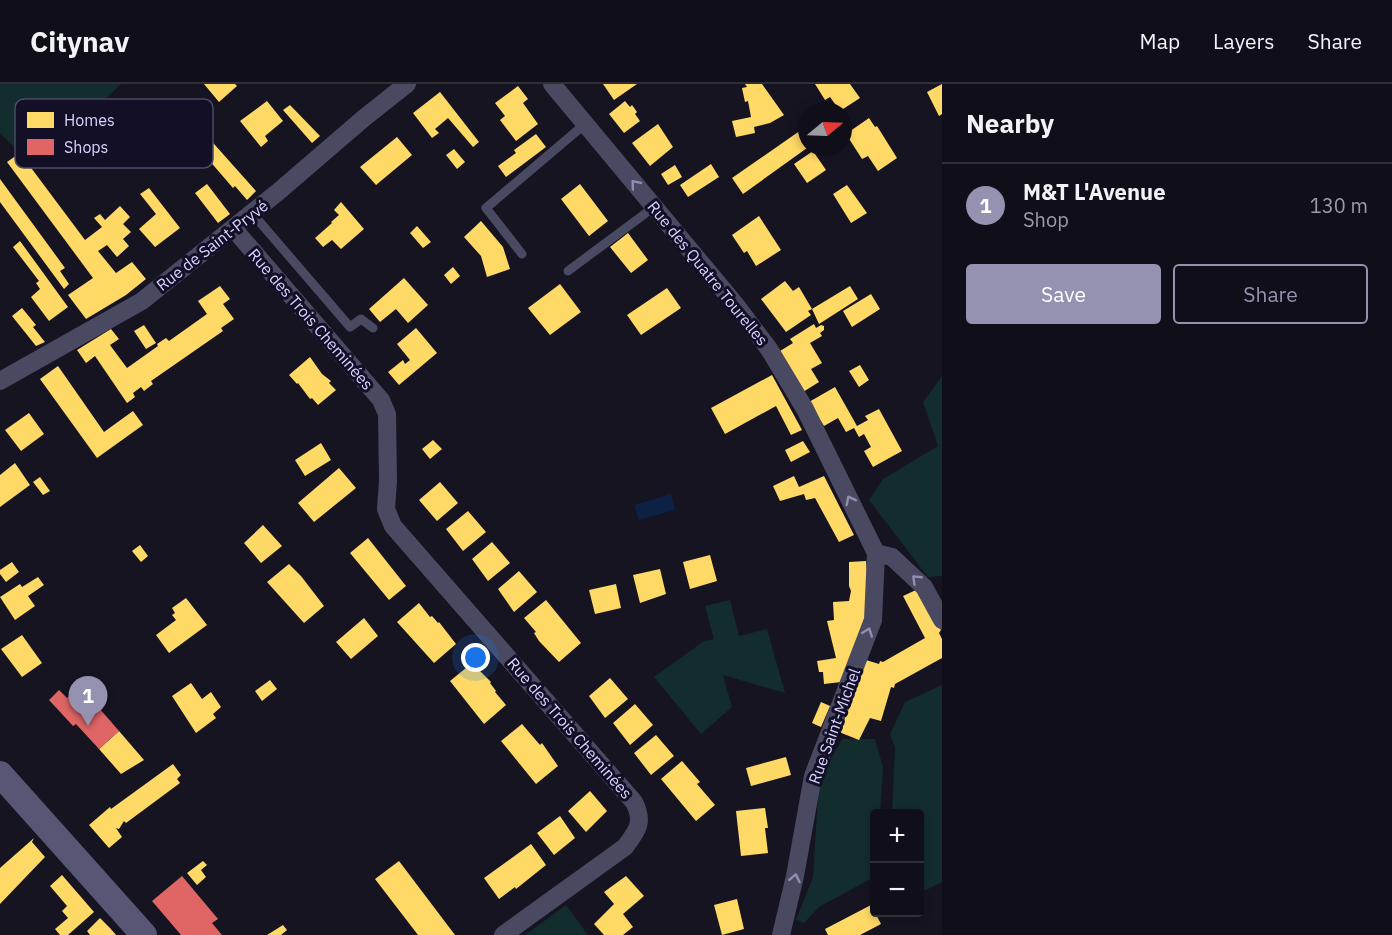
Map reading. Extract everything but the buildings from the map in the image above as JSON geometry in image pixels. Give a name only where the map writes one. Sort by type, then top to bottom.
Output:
[{"type":"main road","points":[[0,774],[144,935]]},
{"type":"street","name":"Rue de Saint-Pryvé","points":[[0,381],[142,301],[407,84]]},
{"type":"street","name":"Rue des Quatre Tourelles","points":[[552,84],[735,304],[769,349],[805,409],[876,553]]},
{"type":"street","name":"Rue des Trois Cheminées","points":[[233,228],[381,400],[387,414],[386,509],[393,526],[548,701],[634,802],[640,813],[638,831],[625,847],[503,935]]},
{"type":"street","points":[[876,553],[892,557],[924,587],[942,620]]},
{"type":"street","name":"Rue Saint-Michel","points":[[781,935],[795,876],[813,776],[873,620],[876,553]]},
{"type":"lane","points":[[522,254],[486,208],[585,124]]},
{"type":"lane","points":[[568,271],[654,207]]},
{"type":"lane","points":[[252,213],[350,327],[361,319],[373,328]]},
{"type":"green space","points":[[0,84],[121,84],[106,99],[15,99],[15,148],[0,133]]},
{"type":"green space","points":[[942,376],[942,576],[928,577],[869,500],[883,479],[938,446],[923,402]]},
{"type":"green space","points":[[730,600],[739,636],[767,629],[785,693],[723,675],[732,707],[701,734],[654,677],[704,641],[714,639],[705,606]]},
{"type":"green space","points":[[942,685],[942,882],[924,891],[924,809],[892,809],[895,748],[890,734],[905,702]]},
{"type":"green space","points":[[842,739],[875,739],[883,767],[880,809],[870,809],[870,879],[819,907],[804,923],[796,920],[813,877],[819,780]]},
{"type":"green space","points":[[566,905],[588,935],[525,935]]},
{"type":"water","points":[[671,494],[675,510],[639,520],[634,505]]},
{"type":"place","name":"M&T L'Avenue","points":[[88,726]]}]
